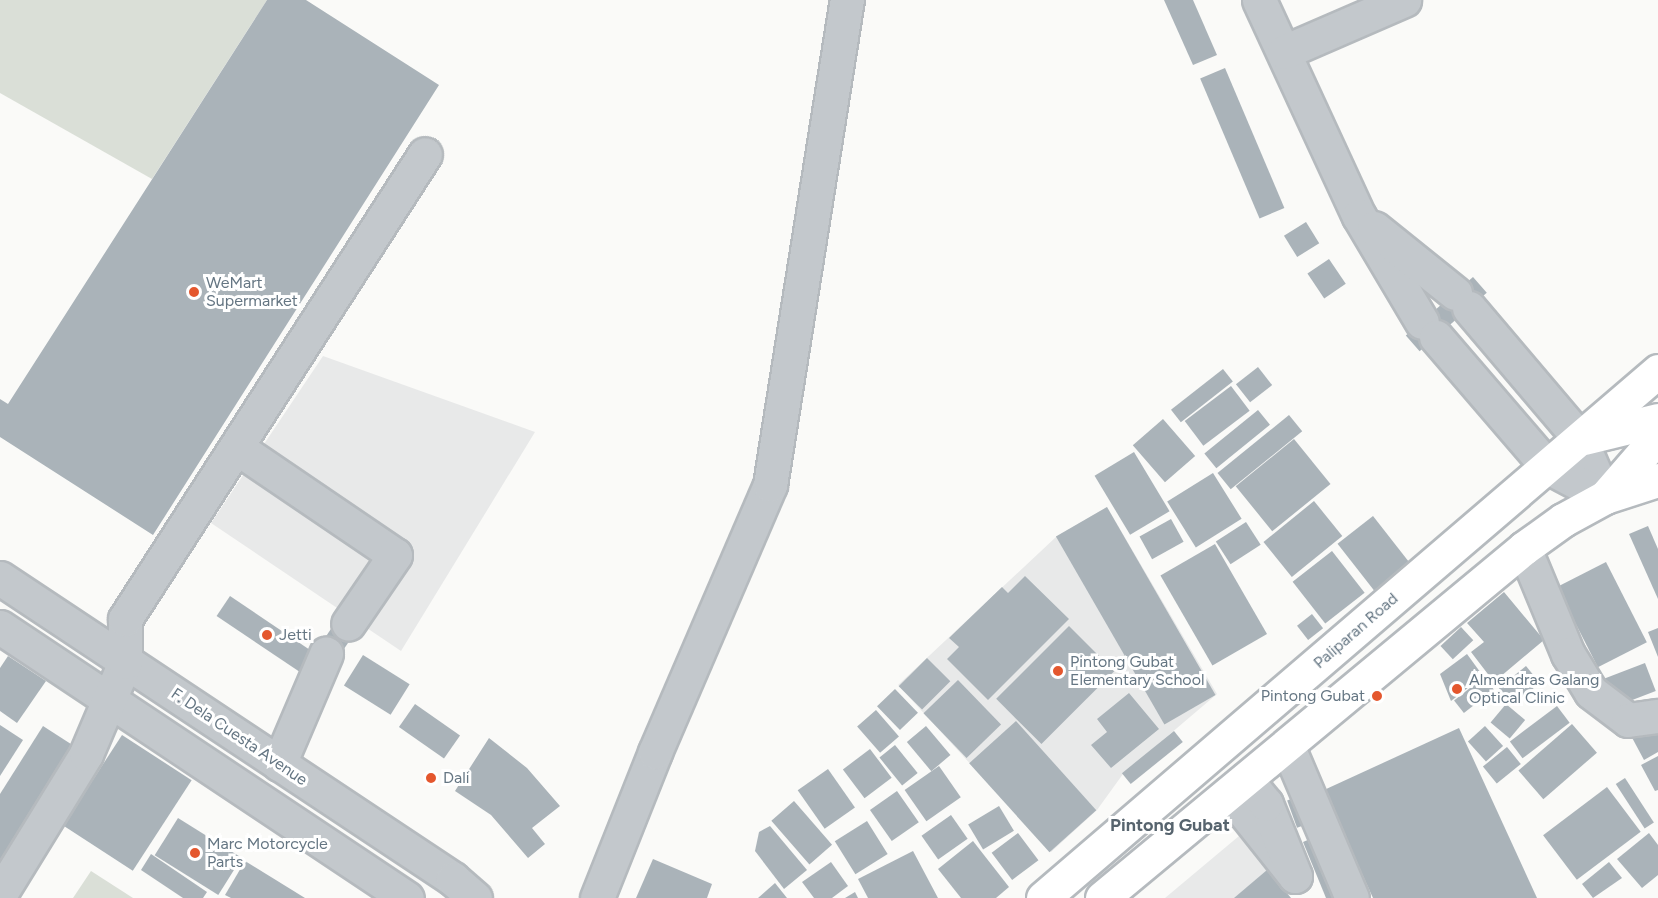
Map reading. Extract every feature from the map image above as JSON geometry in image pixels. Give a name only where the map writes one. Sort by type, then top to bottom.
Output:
[{"type":"main road","points":[[1580,439],[1658,371]]},
{"type":"main road","name":"Paliparan Road","points":[[1043,898],[1580,439],[1658,420]]},
{"type":"main road","points":[[1605,497],[1658,436]]},
{"type":"main road","points":[[1102,898],[1524,549],[1563,520],[1605,497],[1658,480]]},
{"type":"street","points":[[597,898],[655,752],[770,485],[847,0]]},
{"type":"street","points":[[1259,0],[1359,216],[1429,330],[1548,467],[1605,497]]},
{"type":"street","points":[[1284,52],[1404,0]]},
{"type":"street","points":[[0,894],[86,754],[125,662],[125,619],[425,154]]},
{"type":"street","points":[[1359,216],[1462,300],[1580,439],[1605,497]]},
{"type":"street","points":[[236,447],[395,555],[348,624]]},
{"type":"street","points":[[1524,549],[1568,654],[1591,692],[1628,720],[1658,716]]},
{"type":"street","name":"F. Dela Cuesta Avenue","points":[[0,578],[453,879],[475,898]]},
{"type":"street","points":[[0,627],[407,898]]},
{"type":"street","points":[[279,764],[326,654]]},
{"type":"street","points":[[1287,745],[1352,898]]},
{"type":"shaded area","points":[[0,0],[267,0],[152,179],[0,93]]},
{"type":"shaded area","points":[[323,356],[535,432],[401,651],[211,523]]},
{"type":"shaded area","name":"Pintong Gubat Elementary School","points":[[1107,507],[1217,694],[1123,774],[1097,810],[1051,852],[898,685],[1056,537]]},
{"type":"shaded area","points":[[1239,836],[1291,898],[1165,898]]},
{"type":"shaded area","points":[[91,871],[133,898],[73,898]]},
{"type":"building","name":"WeMart Supermarket","points":[[267,0],[306,0],[439,85],[153,535],[0,437],[0,399],[8,404]]},
{"type":"building","points":[[1164,0],[1193,0],[1217,55],[1193,65]]},
{"type":"building","points":[[1225,68],[1284,208],[1260,218],[1200,79]]},
{"type":"building","points":[[1306,222],[1319,243],[1297,257],[1284,236]]},
{"type":"building","points":[[1329,259],[1346,284],[1324,298],[1307,274]]},
{"type":"building","points":[[1473,277],[1487,293],[1420,351],[1406,335]]},
{"type":"building","points":[[1258,367],[1272,385],[1250,402],[1236,384]]},
{"type":"building","points":[[1223,369],[1233,382],[1181,422],[1171,410]]},
{"type":"building","points":[[1231,386],[1250,411],[1203,446],[1185,421]]},
{"type":"building","points":[[1258,410],[1270,425],[1216,468],[1204,453]]},
{"type":"building","points":[[1289,415],[1302,431],[1231,489],[1218,473]]},
{"type":"building","points":[[1163,419],[1195,456],[1165,482],[1133,445]]},
{"type":"building","points":[[1294,439],[1331,484],[1272,531],[1236,486]]},
{"type":"building","points":[[1134,452],[1170,511],[1130,535],[1095,476]]},
{"type":"building","points":[[1213,473],[1242,519],[1196,547],[1167,502]]},
{"type":"building","points":[[1314,501],[1342,536],[1292,577],[1263,542]]},
{"type":"building","points":[[1107,507],[1216,695],[1164,724],[1056,536]]},
{"type":"building","points":[[1373,516],[1411,564],[1375,592],[1338,544]]},
{"type":"building","points":[[1171,519],[1184,542],[1152,559],[1140,536]]},
{"type":"building","points":[[1246,522],[1261,545],[1231,564],[1216,542]]},
{"type":"building","points":[[1648,526],[1658,549],[1658,599],[1629,534]]},
{"type":"building","points":[[1215,544],[1267,634],[1212,666],[1160,576]]},
{"type":"building","points":[[1332,551],[1365,593],[1325,624],[1293,582]]},
{"type":"building","points":[[1606,562],[1647,642],[1598,667],[1557,587]]},
{"type":"building","points":[[1025,576],[1069,619],[988,700],[947,659],[959,647],[949,638],[1002,587],[1008,593]]},
{"type":"building","points":[[1504,592],[1544,640],[1494,682],[1471,652],[1484,642],[1467,623]]},
{"type":"building","name":"Jetti","points":[[230,596],[317,655],[304,675],[217,616]]},
{"type":"building","points":[[1312,614],[1323,628],[1308,640],[1297,626]]},
{"type":"building","points":[[339,617],[357,629],[336,661],[318,649]]},
{"type":"building","points":[[1069,626],[1114,671],[1041,744],[996,699]]},
{"type":"building","points":[[1461,627],[1473,640],[1453,659],[1441,646]]},
{"type":"building","points":[[1658,628],[1658,657],[1648,632]]},
{"type":"building","name":"Almendras Galang Optical Clinic","points":[[1467,654],[1483,676],[1451,701],[1440,674]]},
{"type":"building","points":[[363,655],[410,684],[391,715],[344,686]]},
{"type":"building","points":[[8,656],[46,681],[17,723],[0,711],[0,668]]},
{"type":"building","points":[[927,658],[950,681],[922,710],[899,686]]},
{"type":"building","points":[[1645,663],[1656,691],[1615,707],[1604,679]]},
{"type":"building","points":[[1526,666],[1540,683],[1513,705],[1499,688]]},
{"type":"building","points":[[1484,677],[1494,690],[1464,713],[1454,700]]},
{"type":"building","points":[[958,680],[1001,725],[967,758],[923,713]]},
{"type":"building","points":[[895,689],[918,713],[900,730],[877,706]]},
{"type":"building","points":[[1129,693],[1159,729],[1111,768],[1091,745],[1107,732],[1097,719]]},
{"type":"building","points":[[415,704],[460,736],[444,758],[399,727]]},
{"type":"building","points":[[1506,704],[1525,720],[1510,738],[1491,722]]},
{"type":"building","points":[[1557,706],[1570,723],[1523,758],[1510,742]]},
{"type":"building","points":[[876,710],[899,736],[880,753],[857,726]]},
{"type":"building","points":[[1658,716],[1658,752],[1644,760],[1629,732]]},
{"type":"building","points":[[1016,721],[1096,810],[1049,852],[969,763]]},
{"type":"building","points":[[1572,724],[1597,753],[1543,799],[1518,771]]},
{"type":"building","points":[[0,725],[23,740],[0,776]]},
{"type":"building","points":[[43,726],[74,746],[0,863],[0,794]]},
{"type":"building","points":[[926,726],[950,755],[931,771],[907,742]]},
{"type":"building","points":[[1485,726],[1503,746],[1486,761],[1468,741]]},
{"type":"building","points":[[1459,728],[1537,898],[1373,898],[1324,790]]},
{"type":"building","points":[[1174,731],[1183,742],[1131,784],[1122,773]]},
{"type":"building","points":[[122,735],[192,780],[133,871],[63,826]]},
{"type":"building","points":[[489,738],[527,768],[560,806],[532,828],[545,844],[528,858],[491,815],[455,791]]},
{"type":"building","points":[[895,745],[918,773],[902,786],[879,758]]},
{"type":"building","points":[[1507,747],[1521,764],[1497,784],[1483,767]]},
{"type":"building","points":[[870,749],[892,778],[865,798],[843,769]]},
{"type":"building","points":[[1658,756],[1658,790],[1655,791],[1641,765]]},
{"type":"building","points":[[939,766],[961,797],[926,821],[905,790]]},
{"type":"building","points":[[828,769],[855,808],[825,829],[798,790]]},
{"type":"building","points":[[1625,778],[1654,822],[1645,828],[1616,784]]},
{"type":"building","points":[[1607,787],[1641,832],[1577,880],[1543,835]]},
{"type":"building","points":[[897,791],[919,822],[892,841],[870,810]]},
{"type":"building","points":[[1305,794],[1315,821],[1297,828],[1287,800]]},
{"type":"building","points":[[794,801],[832,845],[809,864],[771,821]]},
{"type":"building","points":[[999,806],[1014,831],[983,849],[968,825]]},
{"type":"building","points":[[951,815],[968,839],[938,859],[922,836]]},
{"type":"building","points":[[178,818],[242,858],[218,895],[155,855]]},
{"type":"building","points":[[867,821],[888,854],[855,874],[835,841]]},
{"type":"building","points":[[770,826],[807,870],[784,889],[755,851],[759,832]]},
{"type":"building","points":[[1018,833],[1038,860],[1012,880],[992,853]]},
{"type":"building","points":[[1649,833],[1658,845],[1658,875],[1642,888],[1617,859]]},
{"type":"building","points":[[1317,836],[1341,898],[1326,898],[1303,842]]},
{"type":"building","points":[[973,841],[1009,887],[996,898],[961,898],[938,869]]},
{"type":"building","points":[[913,851],[938,898],[868,898],[858,879]]},
{"type":"building","points":[[151,854],[207,892],[203,898],[183,898],[141,870]]},
{"type":"building","points":[[653,859],[712,884],[707,898],[636,898]]},
{"type":"building","points":[[245,861],[305,898],[231,898],[225,895]]},
{"type":"building","points":[[831,862],[848,886],[832,898],[814,898],[802,882]]},
{"type":"building","points":[[1609,862],[1622,878],[1593,898],[1582,884]]},
{"type":"building","points":[[1267,870],[1291,898],[1234,898]]},
{"type":"building","points":[[775,883],[787,898],[758,898]]},
{"type":"building","points":[[855,892],[858,898],[845,898]]},
{"type":"place","name":"WeMart Supermarket","points":[[194,292]]},
{"type":"place","name":"Jetti","points":[[267,635]]},
{"type":"place","name":"Pintong Gubat Elementary School","points":[[1058,671]]},
{"type":"place","name":"Almendras Galang Optical Clinic","points":[[1457,689]]},
{"type":"place","name":"Pintong Gubat","points":[[1377,696]]},
{"type":"place","name":"Dali","points":[[431,778]]},
{"type":"place","name":"Marc Motorcycle Parts","points":[[195,853]]},
{"type":"district","name":"Pintong Gubat","points":[[1170,825]]}]
